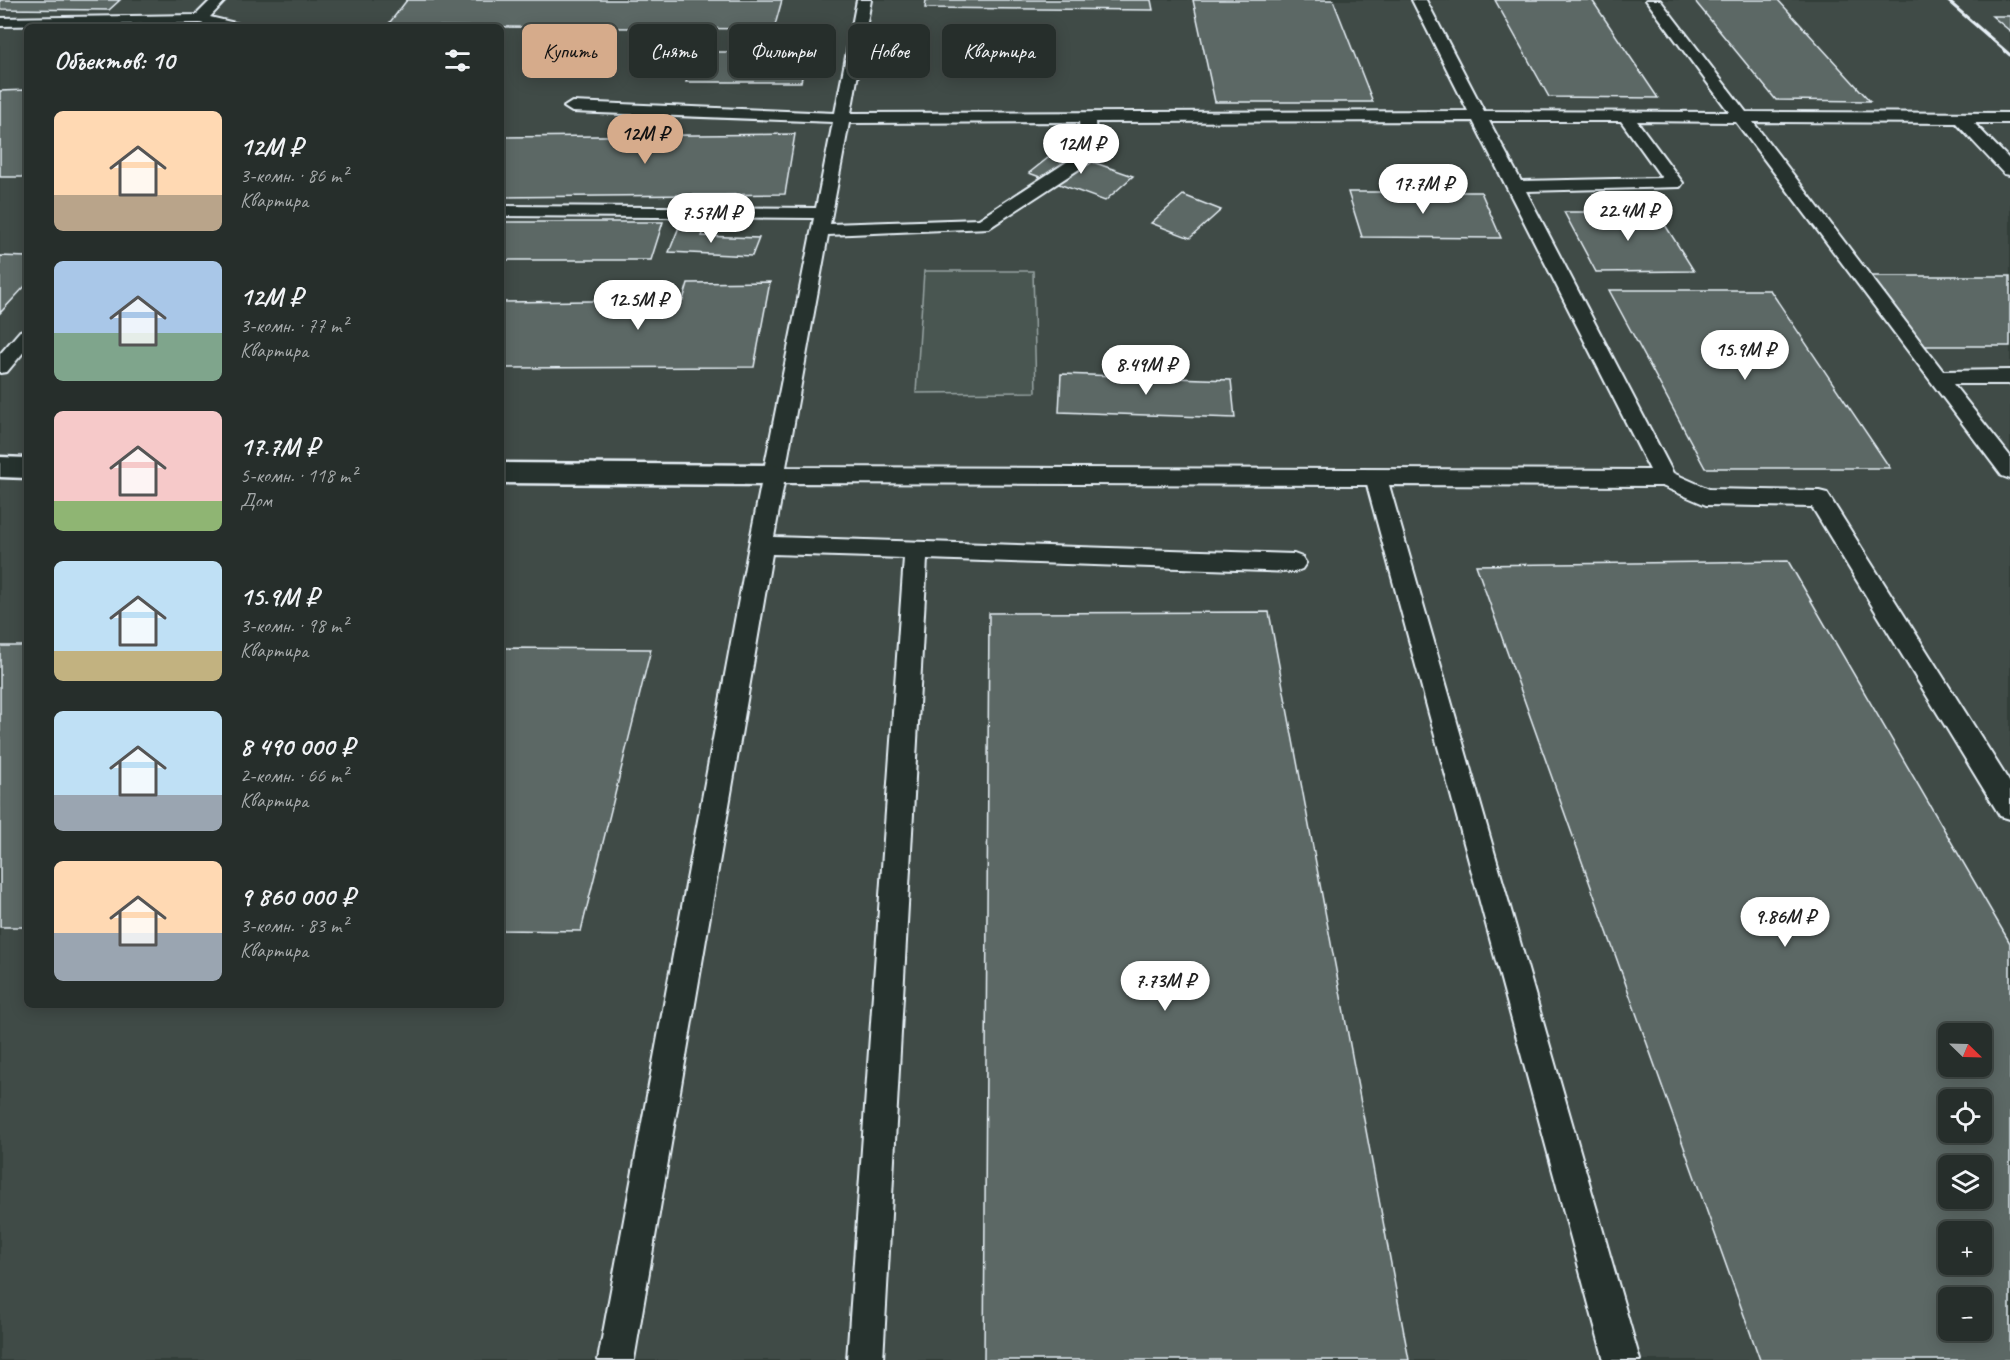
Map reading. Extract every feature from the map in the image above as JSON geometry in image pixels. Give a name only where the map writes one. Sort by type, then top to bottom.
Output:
[{"type":"street","points":[[0,467],[24,468]]},
{"type":"street","points":[[504,473],[774,476]]},
{"type":"lane","points":[[200,20],[219,0]]},
{"type":"lane","points":[[616,1360],[761,545],[864,0]]},
{"type":"lane","points":[[1419,0],[1665,478]]},
{"type":"lane","points":[[1653,0],[1937,378],[2010,471]]},
{"type":"lane","points":[[0,22],[200,20],[219,24]]},
{"type":"lane","points":[[572,107],[842,118],[1478,116],[2010,118]]},
{"type":"lane","points":[[504,211],[823,222],[983,224],[1090,154],[1088,117]]},
{"type":"lane","points":[[1516,186],[1674,183],[1626,117]]},
{"type":"lane","points":[[1960,117],[2010,170]]},
{"type":"lane","points":[[0,367],[24,339]]},
{"type":"lane","points":[[1937,378],[2010,377]]},
{"type":"lane","points":[[774,476],[1665,478],[1706,497],[1819,499],[2010,807]]},
{"type":"lane","points":[[1376,477],[1622,1360]]},
{"type":"lane","points":[[761,545],[1294,563]]},
{"type":"lane","points":[[865,1360],[916,550]]},
{"type":"shaded area","points":[[0,0],[2010,0],[2010,1360],[0,1360]]},
{"type":"shaded area","points":[[924,271],[1033,271],[1036,392],[916,393]]},
{"type":"building","points":[[0,0],[120,0],[109,10],[0,9]]},
{"type":"building","points":[[407,0],[782,0],[775,24],[729,24],[729,29],[717,29],[717,24],[629,24],[629,28],[617,28],[617,24],[522,24],[522,27],[504,27],[504,24],[389,24]]},
{"type":"building","points":[[926,0],[1151,0],[1153,10],[925,8]]},
{"type":"building","points":[[1193,0],[1333,0],[1373,102],[1215,102]]},
{"type":"building","points":[[1495,0],[1592,0],[1658,98],[1549,97]]},
{"type":"building","points":[[1694,0],[1778,0],[1870,101],[1776,100]]},
{"type":"building","points":[[1992,16],[2010,16],[2010,31]]},
{"type":"building","points":[[717,52],[729,52],[729,78],[802,78],[801,82],[686,82],[687,78],[717,78]]},
{"type":"building","points":[[24,90],[24,177],[0,177],[0,91]]},
{"type":"building","points":[[795,134],[785,194],[504,197],[504,137]]},
{"type":"building","points":[[1058,150],[1133,176],[1105,201],[1029,173]]},
{"type":"building","points":[[1348,192],[1481,192],[1501,238],[1362,237]]},
{"type":"building","points":[[1183,195],[1221,210],[1190,238],[1151,223]]},
{"type":"building","points":[[1564,212],[1657,212],[1694,271],[1596,272]]},
{"type":"building","points":[[504,222],[663,222],[651,260],[504,260]]},
{"type":"building","points":[[679,227],[705,228],[702,236],[759,238],[752,256],[669,252]]},
{"type":"building","points":[[0,256],[24,257],[24,287],[0,313]]},
{"type":"building","points":[[1869,276],[2010,276],[2010,346],[1924,346]]},
{"type":"building","points":[[770,282],[754,367],[504,368],[504,302],[683,300],[688,283]]},
{"type":"building","points":[[1609,290],[1770,290],[1890,468],[1705,468]]},
{"type":"building","points":[[1061,374],[1231,380],[1235,418],[1059,412]]},
{"type":"building","points":[[1788,561],[2010,943],[2010,1360],[1760,1360],[1476,565]]},
{"type":"building","points":[[1269,612],[1409,1360],[984,1360],[989,613]]},
{"type":"building","points":[[0,646],[24,646],[24,927],[0,927]]},
{"type":"building","points":[[504,648],[651,649],[581,931],[504,930]]},
{"type":"railway","points":[[1947,0],[2010,55]]}]
